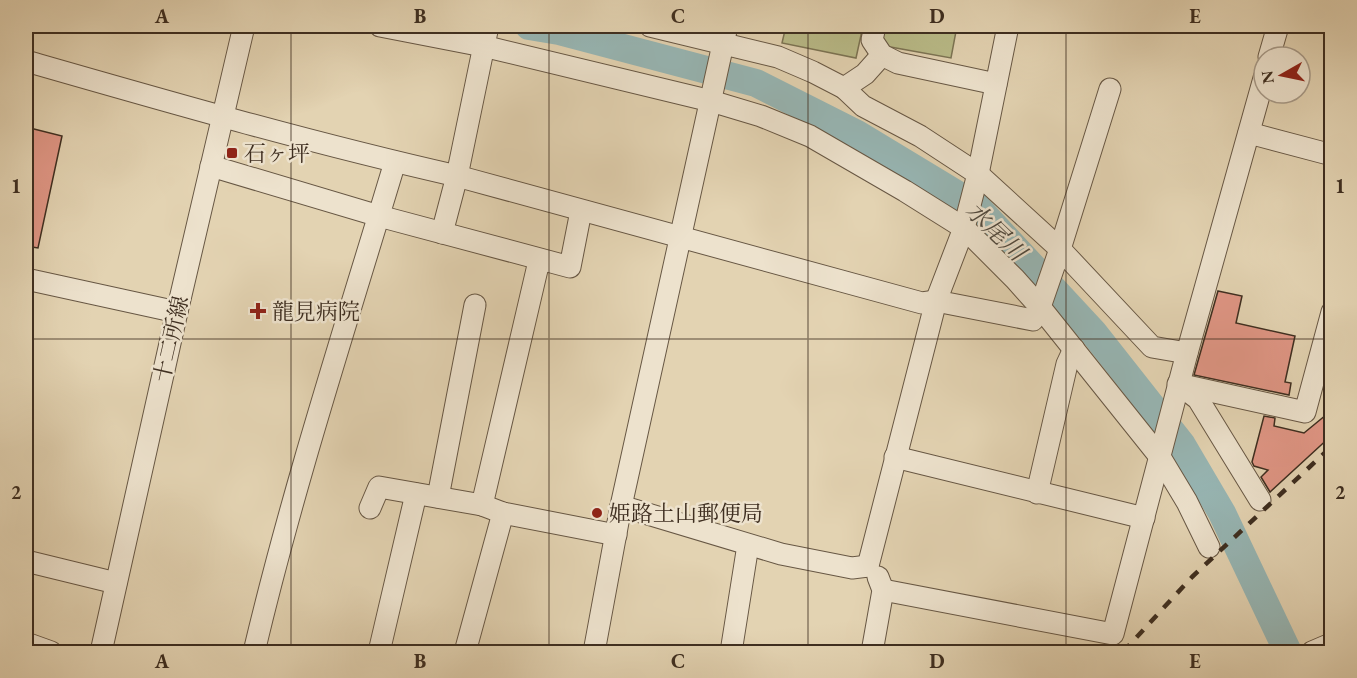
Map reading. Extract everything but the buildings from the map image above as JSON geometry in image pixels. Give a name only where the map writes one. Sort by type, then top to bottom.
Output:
[{"type":"street","name":"十二所線","points":[[101,652],[244,26]]},
{"type":"street","points":[[380,26],[483,46],[711,100],[761,116],[810,136],[964,228],[1040,307],[1160,457],[1187,502],[1209,547]]},
{"type":"street","points":[[442,233],[457,176],[488,26]]},
{"type":"street","points":[[650,26],[726,35],[813,72],[844,88],[863,106],[920,136],[978,174],[1060,249],[1152,347],[1186,352]]},
{"type":"street","points":[[875,26],[872,40],[882,55],[898,63],[996,84]]},
{"type":"street","points":[[868,566],[936,301],[964,228],[978,174],[1008,26]]},
{"type":"street","points":[[1272,45],[1278,26]]},
{"type":"street","points":[[594,652],[621,506],[726,35]]},
{"type":"street","points":[[844,88],[865,74],[882,55]]},
{"type":"street","points":[[26,61],[222,117],[457,176],[922,303],[936,301],[1033,320],[1040,307],[1060,249],[1110,89]]},
{"type":"street","points":[[883,590],[1113,634],[1186,352],[1257,105]]},
{"type":"street","points":[[1249,133],[1332,155]]},
{"type":"street","points":[[254,652],[273,572],[395,162]]},
{"type":"street","points":[[211,166],[379,216],[539,261],[570,267],[581,211]]},
{"type":"street","points":[[482,505],[539,261]]},
{"type":"street","points":[[26,279],[177,312]]},
{"type":"street","points":[[438,497],[476,305]]},
{"type":"street","points":[[1178,384],[1305,412],[1332,312]]},
{"type":"street","points":[[1037,494],[1068,364],[1074,349]]},
{"type":"street","points":[[1178,384],[1198,399],[1260,500]]},
{"type":"street","points":[[895,457],[1037,494],[1144,518]]},
{"type":"street","points":[[369,508],[380,487],[482,505],[503,513],[616,536]]},
{"type":"street","points":[[379,652],[416,494]]},
{"type":"street","points":[[621,506],[748,545],[852,568],[868,566]]},
{"type":"street","points":[[465,652],[503,513]]},
{"type":"street","points":[[731,652],[748,545]]},
{"type":"street","points":[[26,561],[116,584]]},
{"type":"street","points":[[868,566],[879,578],[883,590],[872,652]]},
{"type":"street","points":[[26,643],[51,652]]},
{"type":"green space","points":[[786,26],[863,26],[856,58],[782,43]]},
{"type":"green space","points":[[882,26],[957,26],[951,58],[885,46],[880,37]]},
{"type":"waterway","name":"水尾川","points":[[529,26],[559,31],[756,83],[857,134],[976,206],[1093,332],[1182,445],[1222,513],[1288,652]]},
{"type":"railway","points":[[1123,652],[1192,577],[1332,446]]},
{"type":"place","name":"石ヶ坪","points":[[232,153]]},
{"type":"place","name":"龍見病院","points":[[258,311]]},
{"type":"place","name":"姫路土山郵便局","points":[[597,513]]}]
